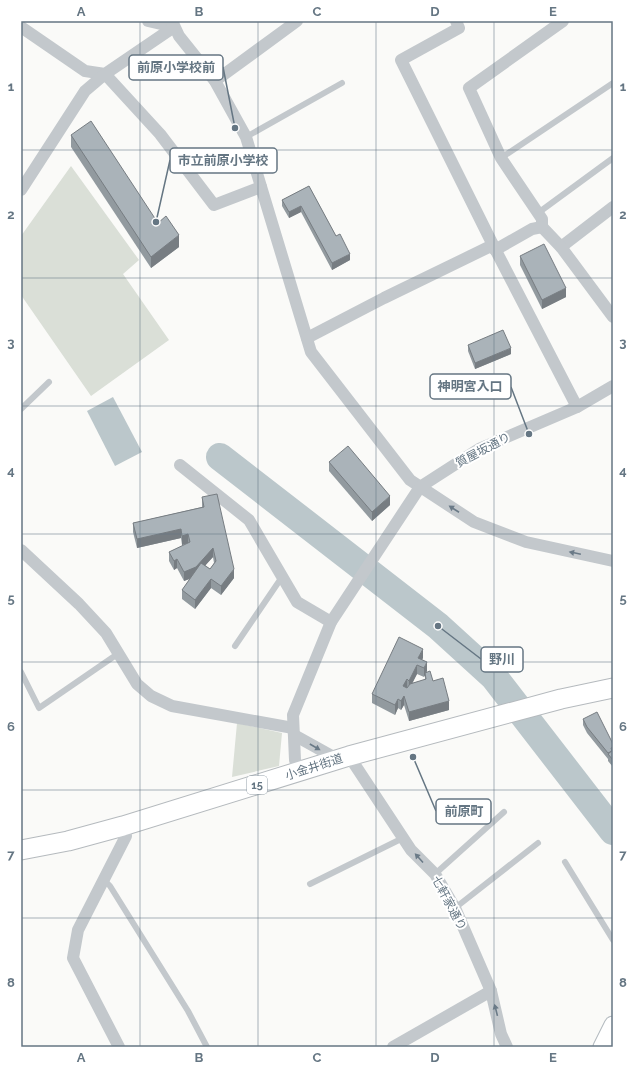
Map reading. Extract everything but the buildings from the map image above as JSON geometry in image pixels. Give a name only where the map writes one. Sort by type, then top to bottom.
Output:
[{"type":"main road","name":"小金井街道","points":[[21,850],[68,841],[123,826],[340,759],[561,699],[613,688]]},
{"type":"street","points":[[148,21],[173,24],[216,81],[246,137],[311,352],[410,480],[474,522],[526,542],[613,561]]},
{"type":"street","points":[[216,81],[296,21]]},
{"type":"street","points":[[456,21],[459,28],[400,60],[494,247],[577,407]]},
{"type":"street","points":[[563,21],[469,88],[500,158],[538,213],[542,220],[542,227],[561,247],[613,318]]},
{"type":"street","points":[[21,190],[85,91],[105,74],[173,24]]},
{"type":"street","points":[[21,27],[85,71],[105,74],[160,134],[214,205],[261,187]]},
{"type":"street","points":[[561,247],[613,207]]},
{"type":"street","points":[[307,338],[384,298],[532,229],[542,227]]},
{"type":"street","name":"質屋坂通り","points":[[330,622],[420,487],[479,449],[577,407],[613,386]]},
{"type":"street","points":[[180,465],[249,520],[297,602],[330,622],[293,715],[295,760],[299,772]]},
{"type":"street","name":"七軒家通り","points":[[21,550],[79,604],[106,634],[119,653],[136,684],[151,696],[172,706],[294,731],[330,755],[340,759],[419,860],[435,874],[455,908],[491,991],[501,1034],[507,1047]]},
{"type":"street","points":[[119,1047],[73,958],[78,930],[126,836],[123,826]]},
{"type":"street","points":[[393,1047],[491,991]]},
{"type":"street","points":[[602,1047],[613,1025]]},
{"type":"lane","points":[[246,137],[342,83]]},
{"type":"lane","points":[[500,158],[613,83]]},
{"type":"lane","points":[[538,213],[613,158]]},
{"type":"lane","points":[[21,409],[49,382]]},
{"type":"lane","points":[[235,646],[282,577]]},
{"type":"lane","points":[[21,672],[39,708],[119,653]]},
{"type":"lane","points":[[435,874],[504,812]]},
{"type":"lane","points":[[310,884],[403,838]]},
{"type":"lane","points":[[455,908],[538,843]]},
{"type":"lane","points":[[565,862],[613,940]]},
{"type":"lane","points":[[104,880],[110,886],[188,1011],[207,1047]]},
{"type":"shaded area","points":[[71,166],[139,260],[123,274],[169,340],[91,396],[21,295],[21,236]]},
{"type":"shaded area","points":[[113,397],[142,452],[115,466],[87,411]]},
{"type":"shaded area","points":[[237,723],[282,733],[279,766],[232,777]]},
{"type":"waterway","points":[[220,457],[438,626],[494,677],[613,831]]},
{"type":"place","name":"前原小学校前","points":[[235,128]]},
{"type":"place","name":"市立前原小学校","points":[[156,222]]},
{"type":"place","name":"神明宮入口","points":[[529,434]]},
{"type":"place","name":"野川","points":[[438,626]]},
{"type":"place","name":"前原町","points":[[413,757]]}]
